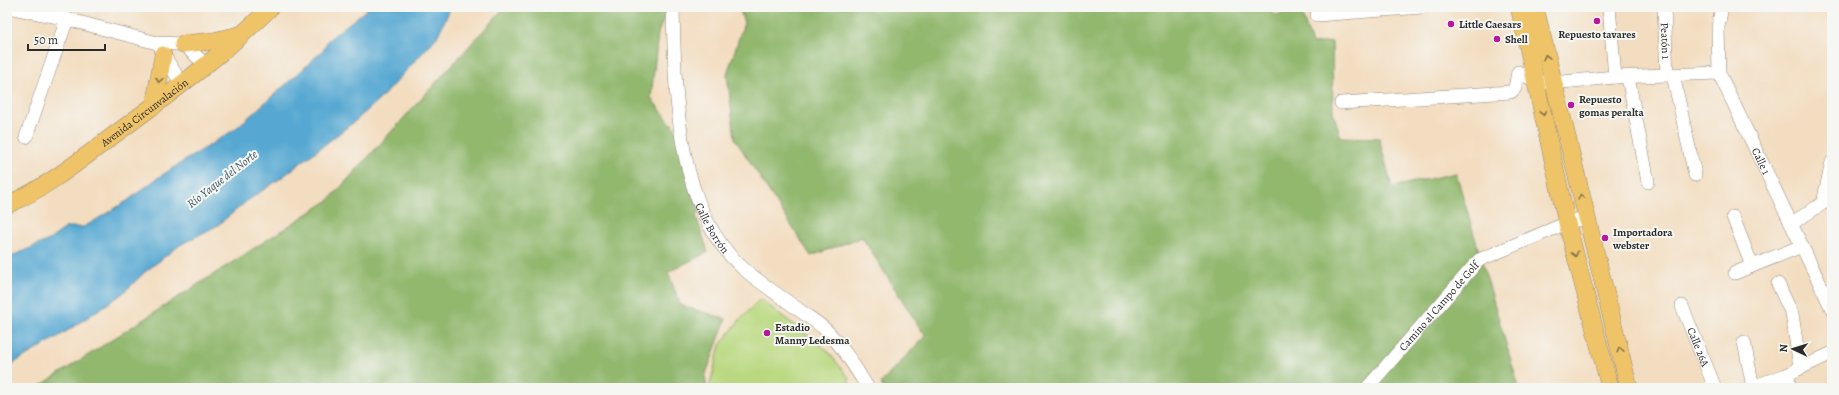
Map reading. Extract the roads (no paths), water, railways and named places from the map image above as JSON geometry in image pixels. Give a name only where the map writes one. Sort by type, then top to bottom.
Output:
[{"type":"main road","name":"Avenida Circunvalación","points":[[7,205],[51,181],[154,106],[205,64],[245,34],[272,7]]},
{"type":"main road","points":[[1519,7],[1545,82],[1586,217],[1629,388]]},
{"type":"main road","points":[[1535,7],[1567,223],[1610,388]]},
{"type":"main road","points":[[183,44],[214,41],[245,34]]},
{"type":"main road","points":[[154,106],[160,49]]},
{"type":"street","name":"Calle Borrón","points":[[673,7],[675,84],[680,128],[695,190],[713,232],[731,256],[746,270],[827,331],[855,366],[868,388]]},
{"type":"street","points":[[1317,15],[1356,10],[1422,7]]},
{"type":"street","points":[[1609,7],[1621,77],[1648,182]]},
{"type":"street","name":"Peatón 1","points":[[1664,7],[1670,75],[1695,175]]},
{"type":"street","name":"Calle 1","points":[[1722,7],[1718,27],[1719,73],[1832,309]]},
{"type":"street","points":[[8,8],[67,19],[160,49],[183,44],[205,64]]},
{"type":"street","points":[[26,138],[67,19]]},
{"type":"street","points":[[160,49],[182,84]]},
{"type":"street","points":[[1341,103],[1511,92],[1515,88],[1518,72],[1545,82],[1719,73]]},
{"type":"street","points":[[1791,224],[1827,204],[1832,162]]},
{"type":"street","name":"Camino al Campo de Golf","points":[[1367,388],[1479,260],[1567,223],[1586,217]]},
{"type":"street","points":[[1733,217],[1752,266]]},
{"type":"street","points":[[1735,273],[1802,246]]},
{"type":"street","points":[[1778,284],[1792,314],[1800,367]]},
{"type":"street","name":"Calle 26A","points":[[1682,306],[1715,388]]},
{"type":"street","points":[[1744,342],[1751,387],[1786,375],[1832,353]]},
{"type":"street","points":[[1786,375],[1791,388]]},
{"type":"water","name":"Río Yaque del Norte","points":[[367,7],[451,7],[437,37],[379,100],[354,122],[281,178],[247,201],[218,225],[180,245],[145,272],[122,294],[61,335],[7,367],[7,258],[49,240],[67,227],[84,227],[127,201],[159,177],[235,129],[324,49],[328,40],[366,10]]},
{"type":"place","name":"Repuesto tavares","points":[[1597,21]]},
{"type":"place","name":"Little Caesars","points":[[1451,24]]},
{"type":"place","name":"Shell","points":[[1497,39]]},
{"type":"place","name":"Repuesto gomas peralta","points":[[1571,105]]},
{"type":"place","name":"Importadora webster","points":[[1605,238]]},
{"type":"place","name":"Estadio Manny Ledesma","points":[[767,333]]}]
